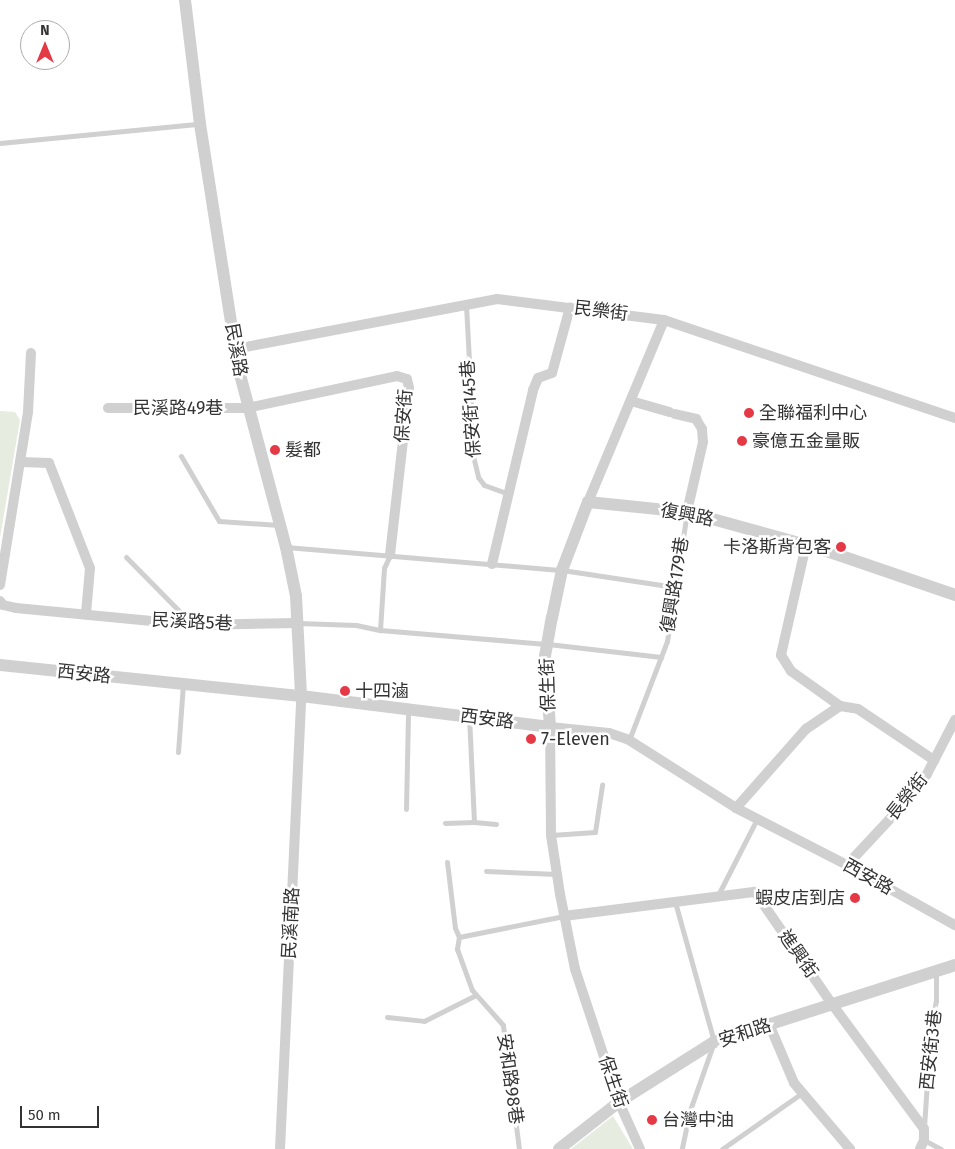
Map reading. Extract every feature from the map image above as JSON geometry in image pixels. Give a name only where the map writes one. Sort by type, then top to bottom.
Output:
[{"type":"street","name":"民溪路","points":[[186,0],[200,124],[235,349],[247,408],[286,547],[296,596],[301,696]]},
{"type":"street","name":"民樂街","points":[[235,349],[497,299],[664,320],[955,418]]},
{"type":"street","points":[[492,564],[533,390],[538,378],[552,373],[570,307]]},
{"type":"street","name":"保生街","points":[[640,1149],[619,1102],[575,969],[564,916],[551,835],[550,727],[546,656],[562,570],[588,502],[664,320]]},
{"type":"street","points":[[0,585],[28,412],[31,352]]},
{"type":"street","name":"保安街","points":[[247,408],[396,376],[406,380],[409,388],[390,555]]},
{"type":"street","name":"復興路179巷","points":[[631,401],[696,419],[702,429],[704,442],[687,512]]},
{"type":"street","name":"民溪路49巷","points":[[108,408],[247,408]]},
{"type":"street","points":[[21,462],[49,463],[90,568],[86,614]]},
{"type":"street","name":"復興路","points":[[588,502],[687,512],[806,545],[955,595]]},
{"type":"street","points":[[806,545],[781,655],[791,671],[840,706],[858,709],[934,760]]},
{"type":"street","name":"民溪路5巷","points":[[0,601],[3,605],[16,608],[193,625],[298,623]]},
{"type":"street","name":"西安路","points":[[0,665],[301,696],[609,733],[629,740],[736,808],[847,866],[955,926]]},
{"type":"street","name":"民溪南路","points":[[280,1149],[301,696]]},
{"type":"street","points":[[736,808],[806,729],[840,706]]},
{"type":"street","name":"長榮街","points":[[847,866],[903,805],[927,774],[955,720]]},
{"type":"street","name":"進興街","points":[[564,916],[755,892],[832,1004],[924,1129]]},
{"type":"street","name":"安和路","points":[[559,1149],[619,1102],[698,1050],[714,1042],[955,965]]},
{"type":"street","points":[[770,1024],[794,1083],[850,1149]]},
{"type":"street","points":[[922,1144],[924,1129]]},
{"type":"lane","points":[[0,143],[200,124]]},
{"type":"lane","name":"保安街145巷","points":[[466,304],[471,396],[471,448],[478,477],[484,485],[509,494]]},
{"type":"lane","points":[[181,456],[219,521],[280,526]]},
{"type":"lane","name":"復興路179巷","points":[[629,740],[666,641],[687,512]]},
{"type":"lane","points":[[286,547],[562,570],[675,587]]},
{"type":"lane","points":[[380,630],[384,568],[390,555]]},
{"type":"lane","points":[[126,557],[193,625]]},
{"type":"lane","points":[[298,623],[356,625],[380,630],[548,644],[660,657]]},
{"type":"lane","points":[[178,752],[183,684]]},
{"type":"lane","points":[[406,810],[408,710]]},
{"type":"lane","points":[[469,717],[474,822]]},
{"type":"lane","points":[[551,835],[595,832],[602,785]]},
{"type":"lane","points":[[717,897],[757,819]]},
{"type":"lane","points":[[445,824],[474,822],[496,824]]},
{"type":"lane","name":"安和路98巷","points":[[447,862],[455,928],[459,936],[457,949],[472,990],[502,1025],[519,1149]]},
{"type":"lane","points":[[486,871],[557,874]]},
{"type":"lane","points":[[675,902],[714,1042],[690,1110],[682,1149]]},
{"type":"lane","points":[[459,936],[564,916]]},
{"type":"lane","name":"西安街3巷","points":[[924,1129],[930,1037],[936,1001],[936,971]]},
{"type":"lane","points":[[387,1017],[424,1021],[476,995]]},
{"type":"lane","points":[[722,1149],[802,1093]]},
{"type":"lane","points":[[922,1144],[940,1149]]},
{"type":"shaded area","points":[[0,411],[15,412],[20,420],[0,538]]},
{"type":"shaded area","points":[[613,1116],[633,1149],[571,1149]]},
{"type":"place","name":"全聯福利中心","points":[[749,413]]},
{"type":"place","name":"豪億五金量販","points":[[742,441]]},
{"type":"place","name":"髮都","points":[[275,450]]},
{"type":"place","name":"卡洛斯背包客","points":[[841,547]]},
{"type":"place","name":"十四滷","points":[[345,691]]},
{"type":"place","name":"7-Eleven","points":[[531,739]]},
{"type":"place","name":"蝦皮店到店","points":[[855,898]]},
{"type":"place","name":"台灣中油","points":[[652,1120]]}]
